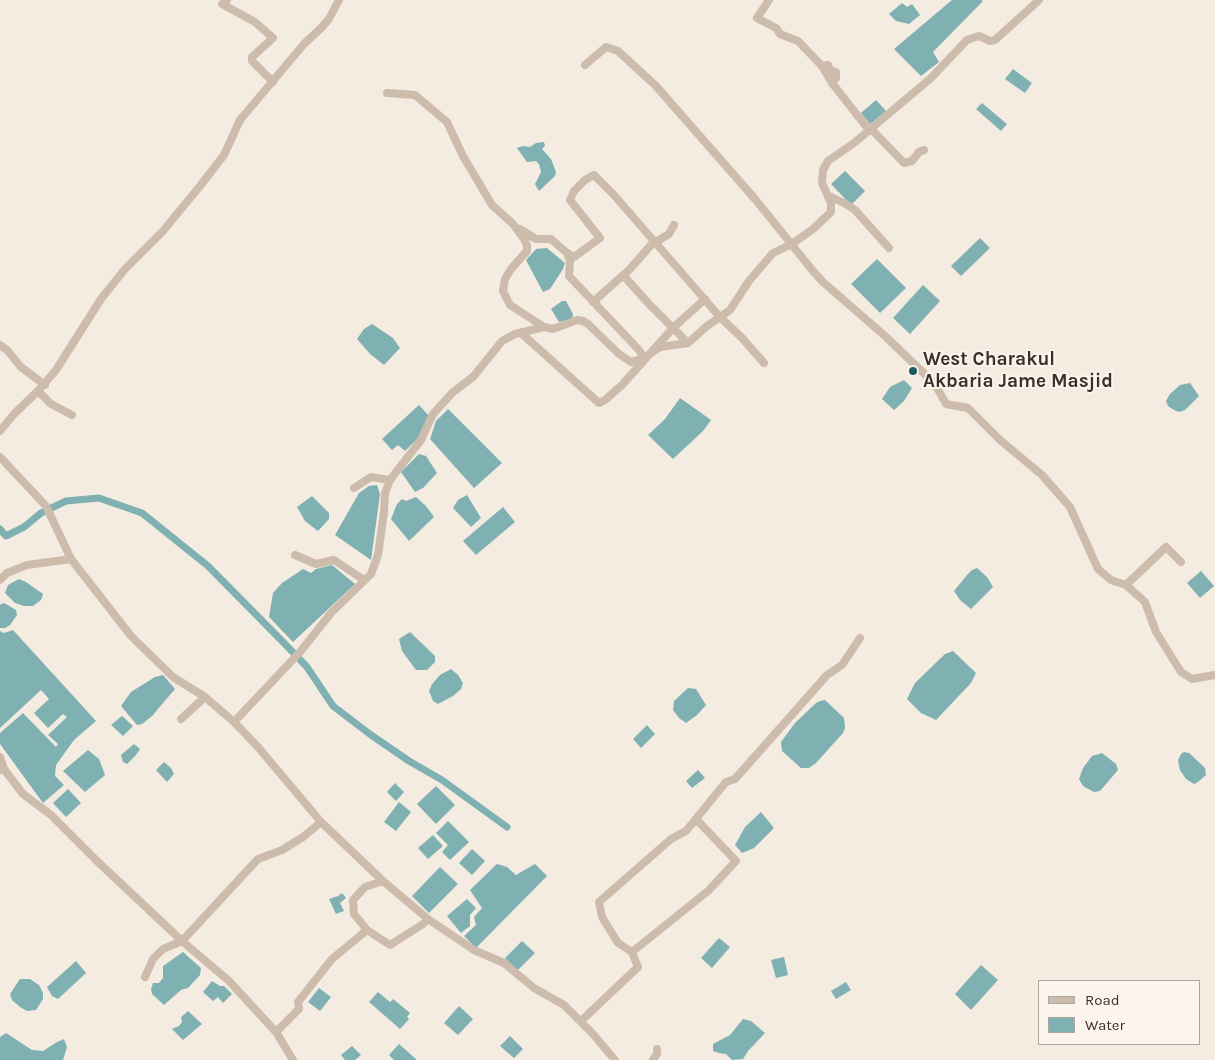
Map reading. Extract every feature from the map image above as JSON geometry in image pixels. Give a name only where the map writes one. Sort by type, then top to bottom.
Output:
[{"type":"street","points":[[227,0],[222,4],[255,22],[273,38],[252,57],[252,61],[273,82]]},
{"type":"street","points":[[0,432],[14,414],[45,385],[101,299],[125,269],[163,231],[200,186],[224,155],[240,120],[304,44],[329,19],[340,0]]},
{"type":"street","points":[[769,0],[757,18],[776,28],[780,34],[798,41],[822,66],[832,83],[869,130],[904,163],[912,161],[919,152],[924,150]]},
{"type":"street","points":[[387,93],[416,95],[447,122],[463,156],[492,204],[513,224],[524,239],[527,251],[505,279],[503,291],[510,305],[544,327],[553,329],[577,320],[583,321],[619,354],[632,362],[644,358],[660,348],[688,343],[730,310],[749,281],[774,253],[792,244],[813,229],[830,212],[831,203],[822,183],[822,170],[837,154],[854,144],[931,78],[967,40],[979,36],[990,41],[995,40],[1039,0]]},
{"type":"street","points":[[585,65],[606,47],[618,51],[656,86],[755,199],[823,282],[885,336],[935,384],[946,404],[968,408],[1000,440],[1042,475],[1070,507],[1098,568],[1111,580],[1126,585],[1144,602],[1156,632],[1181,672],[1192,680],[1215,674]]},
{"type":"street","points":[[513,224],[536,239],[551,239],[574,257],[600,238],[570,200],[574,191],[585,180],[594,175],[720,317],[764,363]]},
{"type":"street","points":[[829,196],[855,210],[889,248]]},
{"type":"street","points":[[593,302],[654,243],[668,234],[674,225]]},
{"type":"street","points":[[567,253],[570,260],[569,276],[639,350],[644,358]]},
{"type":"street","points":[[622,275],[688,343]]},
{"type":"street","points":[[521,333],[600,402],[622,385],[674,328],[704,299]]},
{"type":"street","points":[[234,722],[317,633],[331,613],[371,574],[378,555],[385,493],[390,480],[421,440],[433,414],[453,392],[473,377],[502,341],[521,333],[544,327]]},
{"type":"street","points":[[0,345],[7,350],[21,368],[45,385]]},
{"type":"street","points":[[38,391],[51,404],[72,415]]},
{"type":"street","points":[[0,458],[48,510],[71,559],[131,636],[173,677],[205,697],[234,722],[258,747],[321,822],[383,881],[428,919],[474,950],[504,963],[534,988],[564,1005],[581,1021],[615,1060]]},
{"type":"street","points":[[354,488],[371,477],[390,480]]},
{"type":"street","points":[[1126,585],[1166,547],[1181,562]]},
{"type":"street","points":[[295,555],[316,564],[334,560],[364,580]]},
{"type":"street","points":[[0,580],[7,574],[27,565],[71,559]]},
{"type":"street","points":[[581,1021],[638,967],[632,952],[618,943],[602,917],[600,902],[671,839],[686,831],[726,782],[735,779],[827,675],[842,665],[860,638]]},
{"type":"street","points":[[181,719],[205,697]]},
{"type":"street","points":[[0,758],[2,769],[23,794],[51,815],[182,941],[228,981],[276,1032],[293,1060]]},
{"type":"street","points":[[632,952],[708,891],[736,861],[696,819]]},
{"type":"street","points":[[145,977],[153,960],[163,949],[182,941],[258,859],[282,850],[321,822]]},
{"type":"street","points":[[383,881],[365,887],[353,900],[354,914],[367,930],[390,945],[428,919]]},
{"type":"street","points":[[276,1032],[299,1009],[298,1002],[332,959],[367,930]]},
{"type":"street","points":[[652,1060],[657,1054],[657,1049]]},
{"type":"water","points":[[952,0],[983,1],[933,52],[939,62],[921,76],[894,49]]},
{"type":"water","points":[[902,3],[907,7],[912,4],[920,15],[909,24],[896,21],[889,14]]},
{"type":"water","points":[[1013,69],[1032,83],[1025,93],[1005,79]]},
{"type":"water","points":[[876,100],[886,111],[870,124],[861,113]]},
{"type":"water","points":[[982,103],[1007,124],[1001,131],[976,109]]},
{"type":"water","points":[[544,142],[545,146],[542,149],[551,159],[556,172],[555,176],[539,191],[535,184],[541,172],[539,164],[536,161],[527,162],[517,148],[523,146],[530,147],[536,143]]},
{"type":"water","points":[[845,171],[865,191],[851,205],[831,184]]},
{"type":"water","points":[[980,238],[990,248],[961,276],[951,266]]},
{"type":"water","points":[[547,248],[565,263],[550,289],[543,292],[526,260],[536,249]]},
{"type":"water","points":[[877,259],[906,288],[880,313],[851,284]]},
{"type":"water","points":[[923,285],[940,301],[910,334],[893,318]]},
{"type":"water","points":[[562,301],[566,301],[573,314],[572,319],[559,322],[551,309]]},
{"type":"water","points":[[372,324],[393,338],[400,348],[384,365],[370,354],[357,339],[364,329]]},
{"type":"water","points":[[904,380],[912,388],[904,401],[894,410],[882,399],[890,387]]},
{"type":"water","points":[[1190,383],[1199,396],[1185,410],[1179,412],[1168,406],[1166,401],[1170,394],[1180,385]]},
{"type":"water","points":[[680,398],[711,420],[703,431],[673,459],[648,435],[665,419]]},
{"type":"water","points":[[419,405],[429,416],[417,439],[405,451],[398,445],[392,450],[382,439]]},
{"type":"water","points":[[448,409],[502,463],[474,488],[430,439],[436,421]]},
{"type":"water","points":[[419,454],[426,456],[437,473],[423,488],[415,492],[401,472]]},
{"type":"water","points":[[377,485],[380,494],[371,560],[335,535],[359,493],[369,486]]},
{"type":"water","points":[[467,495],[481,518],[471,527],[453,508],[458,500]]},
{"type":"water","points":[[312,496],[329,513],[329,519],[318,531],[305,521],[297,507]]},
{"type":"water","points":[[416,497],[434,517],[409,541],[391,519],[397,504],[402,499],[406,501]]},
{"type":"water","points":[[503,507],[515,522],[476,555],[463,541]]},
{"type":"water","points":[[332,565],[355,584],[293,642],[269,617],[273,593],[282,583],[303,569],[311,573],[316,569]]},
{"type":"water","points":[[977,568],[987,577],[993,587],[971,609],[960,600],[954,591],[972,570]]},
{"type":"water","points":[[1201,571],[1214,586],[1200,598],[1187,583]]},
{"type":"water","points":[[19,579],[43,594],[41,600],[33,606],[15,603],[5,593],[8,585]]},
{"type":"water","points":[[3,603],[16,610],[17,615],[10,625],[0,628],[0,605]]},
{"type":"water","points":[[13,630],[96,721],[74,740],[56,765],[55,776],[64,785],[43,803],[0,744],[0,733],[23,713],[56,747],[58,744],[48,735],[67,717],[63,714],[48,728],[34,713],[49,699],[41,690],[0,728],[0,631],[4,633]]},
{"type":"water","points":[[410,632],[435,656],[435,662],[427,670],[416,670],[402,651],[399,639]]},
{"type":"water","points":[[953,651],[976,673],[971,683],[936,720],[921,713],[907,699],[915,683],[945,654]]},
{"type":"water","points":[[451,669],[463,683],[461,689],[438,704],[433,701],[429,691],[440,675]]},
{"type":"water","points":[[163,675],[175,689],[152,716],[142,724],[137,725],[121,706],[131,692],[155,677]]},
{"type":"water","points":[[688,688],[696,689],[706,705],[686,723],[673,710],[674,701]]},
{"type":"water","points":[[825,700],[844,718],[845,728],[843,733],[816,763],[809,768],[801,768],[782,751],[781,742],[795,723],[816,703]]},
{"type":"water","points":[[122,716],[133,726],[123,736],[111,725]]},
{"type":"water","points":[[647,725],[655,734],[641,748],[633,739]]},
{"type":"water","points":[[134,744],[140,749],[127,764],[123,762],[121,755]]},
{"type":"water","points":[[88,750],[99,759],[105,775],[85,792],[63,771]]},
{"type":"water","points":[[1184,752],[1189,753],[1205,768],[1206,775],[1194,784],[1186,779],[1180,770],[1178,760]]},
{"type":"water","points":[[1102,753],[1116,764],[1118,770],[1100,791],[1094,792],[1083,786],[1079,779],[1083,768],[1092,756]]},
{"type":"water","points":[[164,762],[171,768],[174,774],[167,782],[156,770]]},
{"type":"water","points":[[698,770],[705,778],[692,788],[686,781]]},
{"type":"water","points":[[395,783],[404,792],[396,801],[387,792]]},
{"type":"water","points":[[436,786],[455,805],[436,824],[417,804]]},
{"type":"water","points":[[68,789],[81,803],[66,817],[53,803]]},
{"type":"water","points":[[399,802],[411,812],[396,831],[384,822]]},
{"type":"water","points":[[761,812],[774,828],[754,848],[742,853],[735,845],[745,827]]},
{"type":"water","points":[[448,821],[469,842],[450,860],[442,852],[448,845],[436,833]]},
{"type":"water","points":[[433,835],[443,846],[428,859],[418,848]]},
{"type":"water","points":[[472,849],[485,861],[472,875],[459,863]]},
{"type":"water","points":[[497,864],[507,867],[516,875],[535,864],[547,876],[476,948],[464,936],[476,925],[474,917],[482,908],[470,890]]},
{"type":"water","points":[[440,867],[458,884],[429,913],[412,896]]},
{"type":"water","points":[[342,893],[346,898],[340,903],[344,911],[336,914],[329,899]]},
{"type":"water","points":[[467,899],[476,908],[470,915],[470,926],[461,933],[447,916]]},
{"type":"water","points":[[719,938],[730,947],[712,968],[701,958]]},
{"type":"water","points":[[522,941],[535,953],[517,971],[505,958]]},
{"type":"water","points":[[183,952],[201,968],[200,975],[188,988],[181,990],[164,1005],[152,994],[153,983],[159,983],[163,978],[163,966]]},
{"type":"water","points":[[784,957],[788,975],[776,978],[771,960]]},
{"type":"water","points":[[76,961],[86,973],[58,999],[52,996],[47,987]]},
{"type":"water","points":[[981,965],[998,980],[971,1010],[955,994]]},
{"type":"water","points":[[20,979],[30,979],[39,985],[43,993],[43,999],[36,1010],[27,1011],[12,1000],[10,994]]},
{"type":"water","points":[[212,981],[220,986],[224,986],[232,994],[223,1003],[218,997],[213,1001],[203,992]]},
{"type":"water","points":[[846,982],[851,990],[836,999],[831,991]]},
{"type":"water","points":[[319,988],[331,997],[320,1011],[308,1002]]},
{"type":"water","points":[[378,992],[390,1002],[393,999],[410,1013],[407,1017],[409,1019],[400,1029],[369,1002]]},
{"type":"water","points":[[459,1006],[473,1019],[458,1035],[444,1023]]},
{"type":"water","points":[[188,1011],[202,1024],[183,1040],[172,1029],[179,1026],[182,1022],[181,1017]]},
{"type":"water","points":[[743,1019],[751,1021],[765,1033],[743,1059],[732,1060],[726,1054],[713,1051],[713,1044],[730,1035]]},
{"type":"water","points":[[6,1033],[32,1050],[43,1051],[64,1039],[67,1047],[63,1060],[0,1060],[0,1037]]},
{"type":"water","points":[[510,1036],[523,1049],[514,1058],[500,1046]]},
{"type":"water","points":[[399,1044],[417,1060],[394,1060],[389,1055]]},
{"type":"water","points":[[352,1046],[361,1055],[355,1060],[345,1060],[341,1055]]},
{"type":"waterway","points":[[0,529],[6,536],[24,527],[41,513],[66,501],[99,498],[142,513],[208,566],[307,667],[333,706],[371,735],[409,761],[442,780],[507,827]]},
{"type":"place","name":"West Charakul Akbaria Jame Masjid","points":[[913,371]]}]
